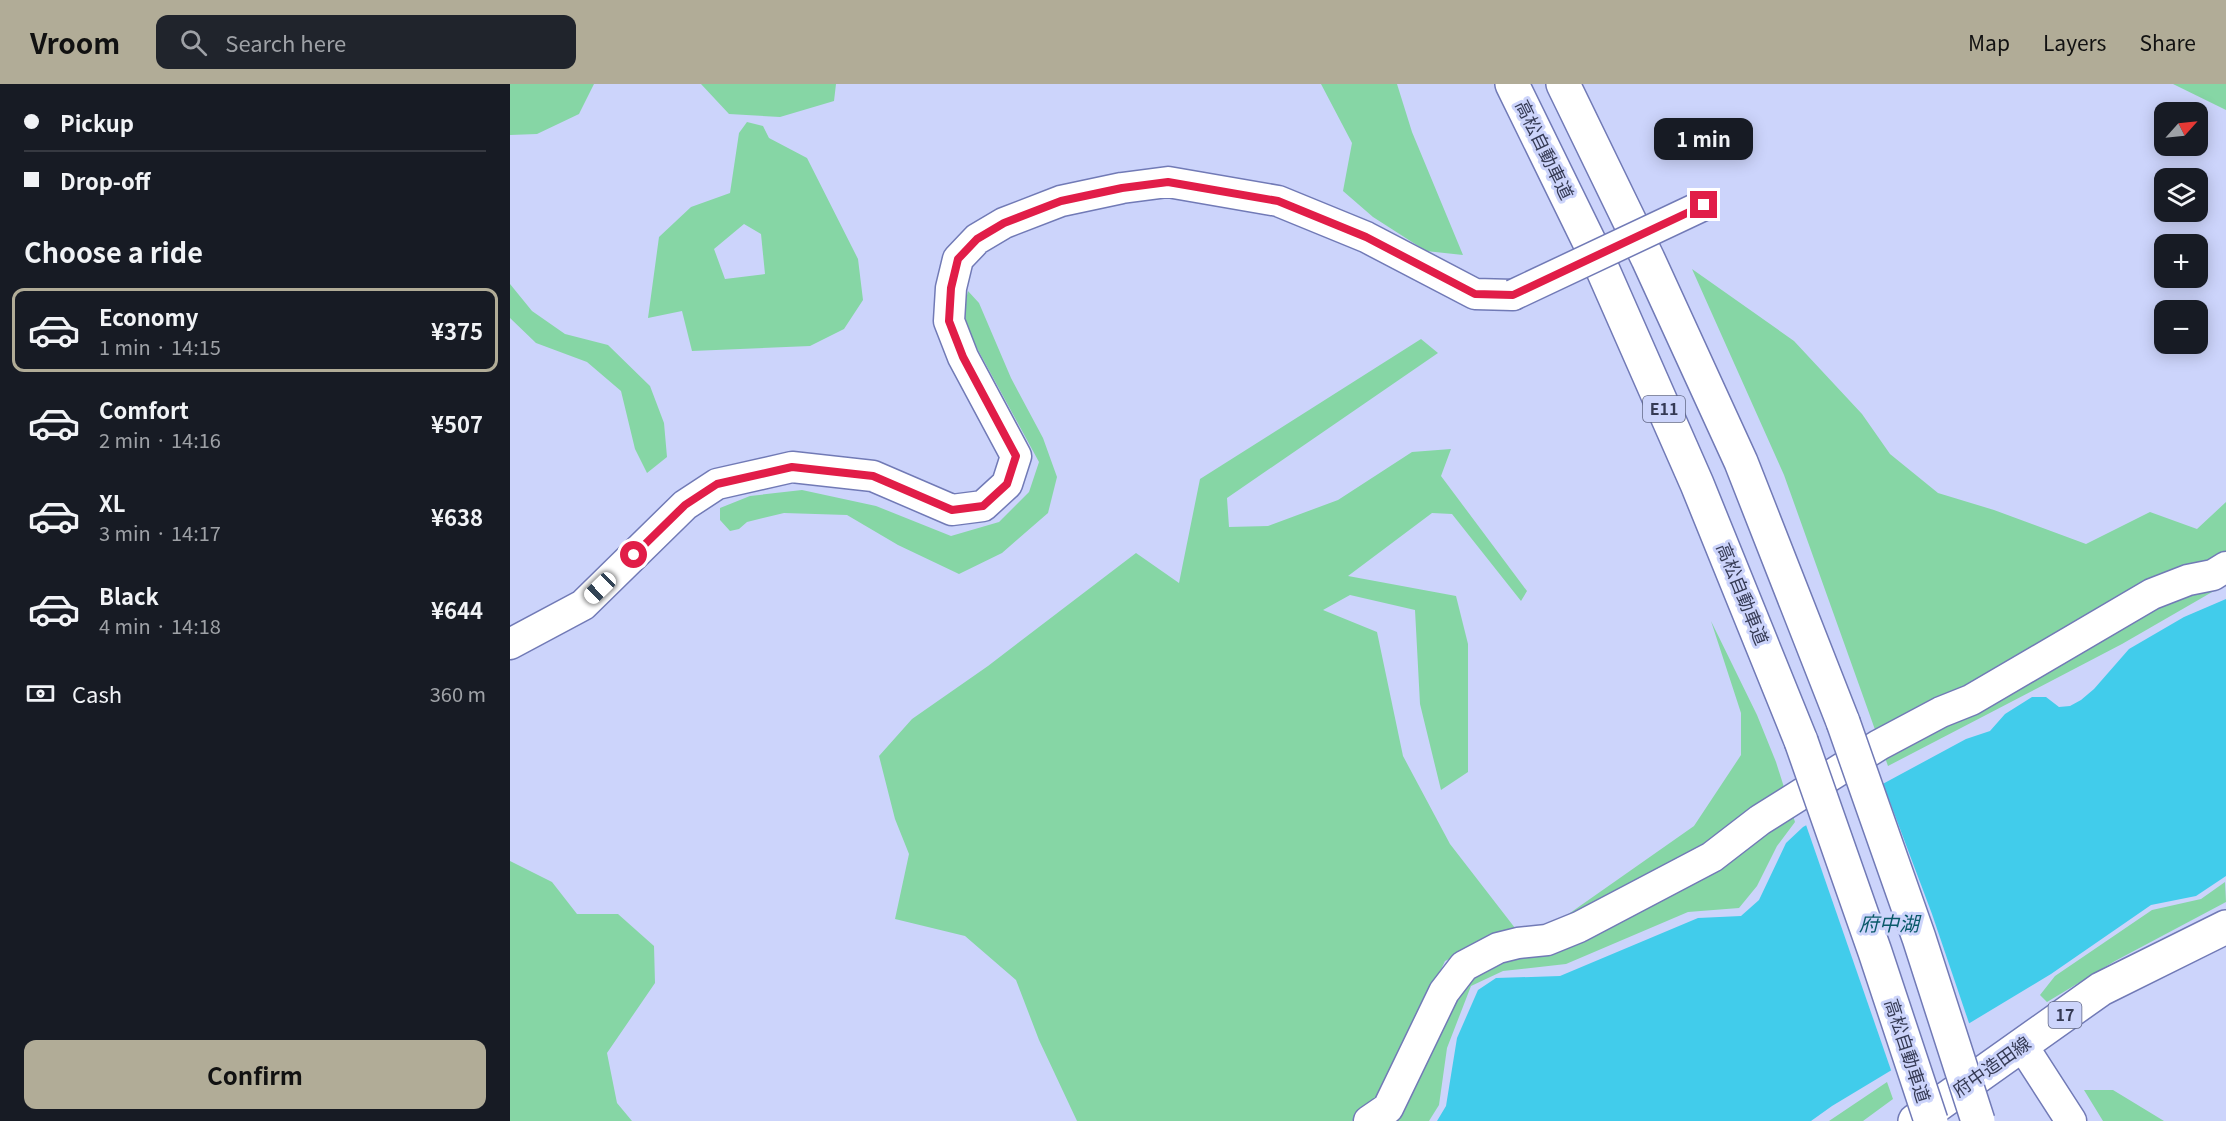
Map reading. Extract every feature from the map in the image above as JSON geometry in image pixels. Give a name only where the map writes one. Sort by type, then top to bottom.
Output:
[{"type":"main road","name":"高松自動車道","points":[[1512,84],[1602,268],[1697,484],[1801,741],[1931,1121]]},
{"type":"main road","name":"E11","points":[[1563,84],[1648,259],[1741,462],[1843,722],[1919,938],[1978,1121]]},
{"type":"main road","name":"府中造田線","points":[[1915,1121],[2101,989],[2226,927]]},
{"type":"street","points":[[510,644],[583,605],[685,505],[717,484],[792,467],[873,476],[952,510],[983,506],[1007,484],[1016,456],[963,357],[949,321],[951,288],[958,259],[977,239],[1004,223],[1061,201],[1122,188],[1168,182],[1278,201],[1366,237],[1475,294],[1513,295],[1704,205]]},
{"type":"street","points":[[1369,1121],[1388,1108],[1444,992],[1464,966],[1498,948],[1547,940],[1589,922],[1712,857],[1760,820],[1879,745],[1941,712],[1971,700],[2152,594],[2188,580],[2213,575],[2226,567]]},
{"type":"street","points":[[2022,1045],[2071,1121]]},
{"type":"green space","points":[[510,84],[594,84],[579,114],[537,134],[510,135]]},
{"type":"green space","points":[[701,84],[836,84],[834,101],[780,117],[729,114]]},
{"type":"green space","points":[[1321,84],[1397,84],[1412,132],[1463,255],[1426,251],[1373,217],[1343,191],[1352,143]]},
{"type":"green space","points":[[2173,84],[2226,84],[2226,110]]},
{"type":"green space","points":[[747,122],[763,126],[769,138],[807,158],[858,259],[863,300],[844,329],[810,346],[692,351],[682,311],[648,318],[659,237],[691,207],[730,193],[739,133]],"holes":[[[744,224],[761,234],[765,274],[725,279],[714,249]]]},
{"type":"green space","points":[[1692,269],[1794,341],[1862,414],[1890,454],[1938,493],[1994,510],[2086,544],[2150,512],[2197,529],[2226,502],[2226,584],[2122,644],[1888,766],[1784,475]]},
{"type":"green space","points":[[510,284],[532,311],[565,334],[608,345],[650,386],[664,423],[667,457],[647,473],[635,449],[621,391],[587,362],[536,343],[510,318]]},
{"type":"green space","points":[[968,291],[979,303],[1011,378],[1043,438],[1057,477],[1048,513],[1002,553],[959,574],[898,545],[847,515],[784,513],[747,522],[739,529],[730,531],[720,520],[720,508],[750,496],[802,490],[876,506],[951,536],[999,522],[1029,492],[1039,462],[972,339],[963,313]]},
{"type":"green space","points":[[1421,339],[1438,353],[1227,498],[1229,527],[1268,526],[1338,500],[1412,452],[1451,449],[1441,476],[1527,591],[1521,601],[1452,514],[1432,513],[1348,576],[1456,596],[1468,644],[1468,772],[1441,790],[1420,704],[1415,610],[1350,595],[1323,610],[1377,632],[1403,756],[1450,844],[1515,928],[1445,961],[1381,1099],[1352,1121],[1077,1121],[1039,1040],[1016,980],[965,936],[895,919],[909,854],[895,819],[879,756],[912,719],[988,666],[1136,553],[1179,583],[1200,479]]},
{"type":"green space","points":[[1711,621],[1757,715],[1776,762],[1795,822],[1777,846],[1757,886],[1739,908],[1688,912],[1566,964],[1503,971],[1471,986],[1447,1048],[1439,1105],[1429,1121],[1387,1121],[1452,998],[1471,974],[1513,953],[1694,826],[1741,755],[1741,713]]},
{"type":"green space","points":[[510,861],[552,882],[577,914],[618,914],[654,946],[655,983],[607,1053],[617,1103],[632,1121],[510,1121]]},
{"type":"green space","points":[[2225,882],[2226,902],[2115,961],[2047,1002],[2040,995],[2055,976],[2152,910],[2201,899]]},
{"type":"green space","points":[[1887,1082],[1893,1099],[1863,1121],[1829,1121]]},
{"type":"green space","points":[[2084,1090],[2113,1090],[2164,1121],[2103,1121]]},
{"type":"water","name":"府中湖","points":[[2226,599],[2226,876],[2196,896],[2151,905],[2051,974],[1832,1106],[1811,1121],[1437,1121],[1446,1106],[1457,1038],[1478,990],[1496,978],[1560,976],[1698,918],[1741,916],[1759,900],[1786,843],[1803,827],[1966,739],[1990,731],[2005,714],[2032,697],[2046,697],[2059,707],[2070,706],[2094,689],[2129,649],[2184,617]]},
{"type":"pier","points":[[1882,781],[1932,914],[1970,1026],[1892,1073],[1805,822]]},
{"type":"route","points":[[634,555],[685,505],[717,484],[792,467],[873,476],[952,510],[983,506],[1007,484],[1016,456],[963,357],[949,321],[951,288],[958,259],[977,239],[1004,223],[1061,201],[1122,188],[1168,182],[1278,201],[1366,237],[1475,294],[1513,295],[1704,205]]}]
